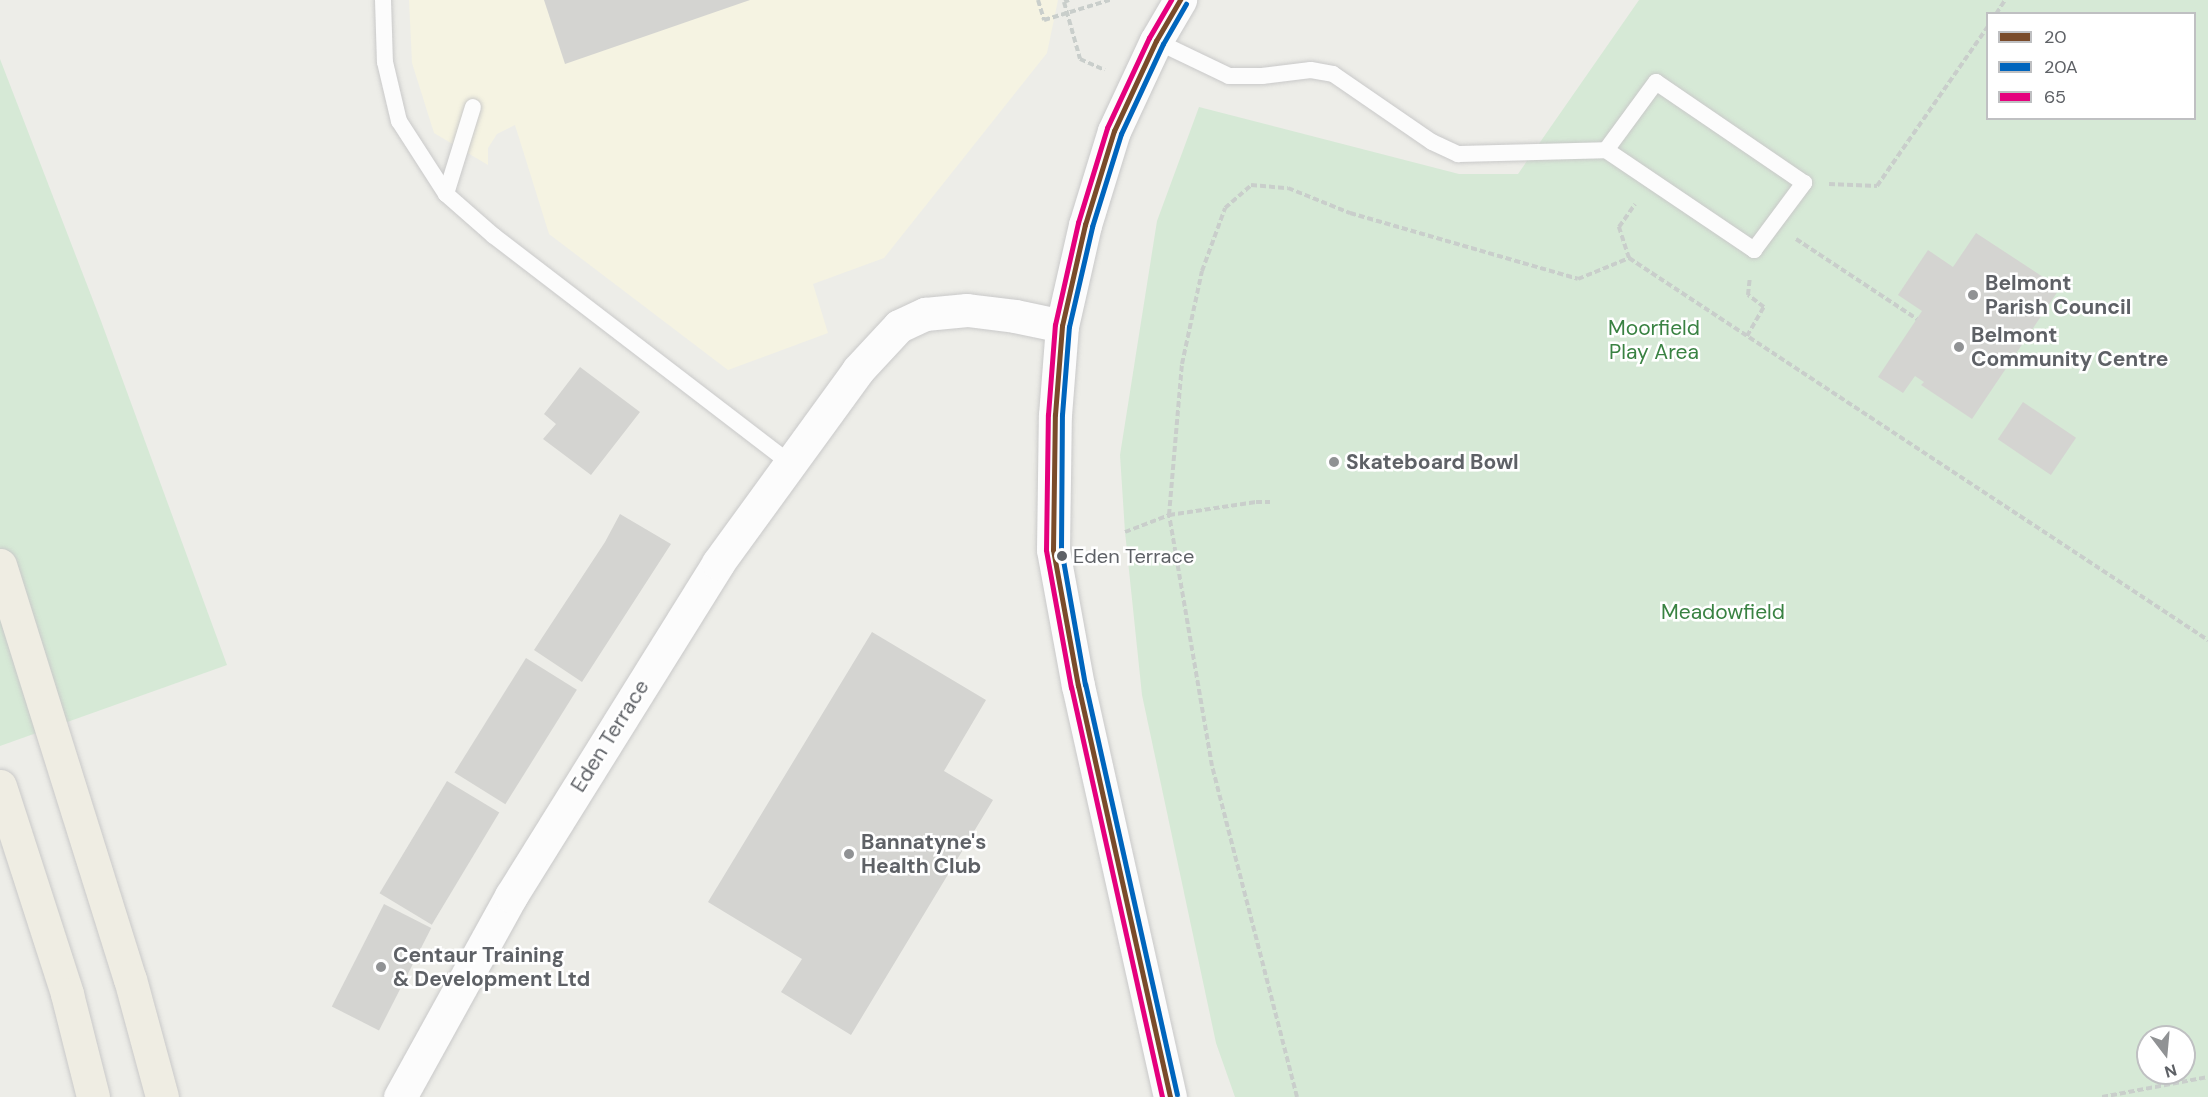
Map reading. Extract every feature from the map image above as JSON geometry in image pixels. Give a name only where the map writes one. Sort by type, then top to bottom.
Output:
[{"type":"highway","points":[[0,565],[130,979],[162,1097]]},
{"type":"highway","points":[[0,786],[67,994],[93,1097]]},
{"type":"street","points":[[1170,1097],[1078,686],[1053,550],[1055,415],[1062,326],[1089,215],[1114,131],[1156,41],[1180,0]]},
{"type":"street","name":"Eden Terrace","points":[[400,1097],[511,896],[718,563],[789,462],[858,370],[899,326],[925,314],[967,310],[1015,316],[1062,326]]},
{"type":"lane","points":[[383,0],[385,62],[399,121],[446,194],[494,236],[789,462]]},
{"type":"lane","points":[[1156,41],[1229,76],[1262,76],[1311,70],[1333,74],[1432,142],[1458,154],[1606,150],[1754,250],[1804,183],[1656,82],[1606,150]]},
{"type":"lane","points":[[446,194],[473,106]]},
{"type":"path","points":[[1038,0],[1044,20],[1110,0]]},
{"type":"path","points":[[1069,0],[1064,2],[1080,59],[1136,83]]},
{"type":"path","points":[[1804,183],[1877,186],[1986,29]]},
{"type":"path","points":[[1650,180],[1619,227],[1629,258],[2208,640]]},
{"type":"path","points":[[1296,1097],[1212,766],[1169,515],[1182,364],[1202,271],[1225,208],[1251,185],[1288,188],[1350,213],[1578,279],[1629,258]]},
{"type":"path","points":[[1773,224],[1917,319]]},
{"type":"path","points":[[1747,336],[1764,307],[1748,295],[1754,250]]},
{"type":"path","points":[[1125,532],[1169,515],[1270,502]]},
{"type":"path","points":[[2102,1097],[2208,1077]]},
{"type":"shaded area","points":[[409,0],[1058,0],[1047,53],[884,258],[813,284],[828,333],[728,370],[549,234],[515,125],[497,134],[488,148],[488,165],[434,133],[412,63]]},
{"type":"green space","name":"Meadowfield","points":[[1639,0],[2208,0],[2208,1097],[1235,1097],[1216,1043],[1142,695],[1125,532],[1120,455],[1157,221],[1199,107],[1459,174],[1518,174]]},
{"type":"green space","points":[[0,59],[101,321],[227,665],[0,746]]},
{"type":"building","points":[[544,0],[750,0],[565,64]]},
{"type":"building","name":"Belmont Community Centre","points":[[1976,233],[2060,288],[1972,419],[1921,385],[1924,382],[1915,376],[1903,393],[1878,377],[1922,311],[1898,295],[1928,250],[1953,267]]},
{"type":"building","points":[[580,367],[640,412],[591,475],[543,439],[556,424],[544,414]]},
{"type":"building","points":[[2023,402],[2076,438],[2051,475],[1998,439]]},
{"type":"building","points":[[620,514],[671,544],[582,682],[534,650],[605,542]]},
{"type":"building","name":"Bannatyne's Health Club","points":[[872,632],[986,700],[944,771],[993,800],[851,1035],[781,992],[802,959],[708,902]]},
{"type":"building","points":[[526,658],[577,690],[505,804],[454,772]]},
{"type":"building","points":[[447,781],[499,812],[432,925],[380,893]]},
{"type":"building","name":"Centaur Training & Development Ltd","points":[[384,904],[431,928],[379,1031],[332,1006]]},
{"type":"transit line","name":"65","points":[[1162,1097],[1071,688],[1046,550],[1048,415],[1055,325],[1078,223],[1107,128],[1149,38],[1171,0]]},
{"type":"transit line","name":"20","points":[[1170,1097],[1078,686],[1053,550],[1055,415],[1062,326],[1085,225],[1114,131],[1156,41],[1180,0]]},
{"type":"transit line","name":"20A","points":[[1177,1095],[1085,685],[1061,549],[1062,415],[1069,327],[1092,227],[1121,134],[1163,44],[1186,4]]},
{"type":"place","name":"Belmont Parish Council","points":[[1973,295]]},
{"type":"place","name":"Belmont Community Centre","points":[[1959,347]]},
{"type":"place","name":"Skateboard Bowl","points":[[1334,462]]},
{"type":"place","name":"Eden Terrace","points":[[1062,556]]},
{"type":"place","name":"Bannatyne's Health Club","points":[[849,854]]},
{"type":"place","name":"Centaur Training & Development Ltd","points":[[381,967]]},
{"type":"park label","name":"Moorfield Play Area","points":[[1654,340]]}]
